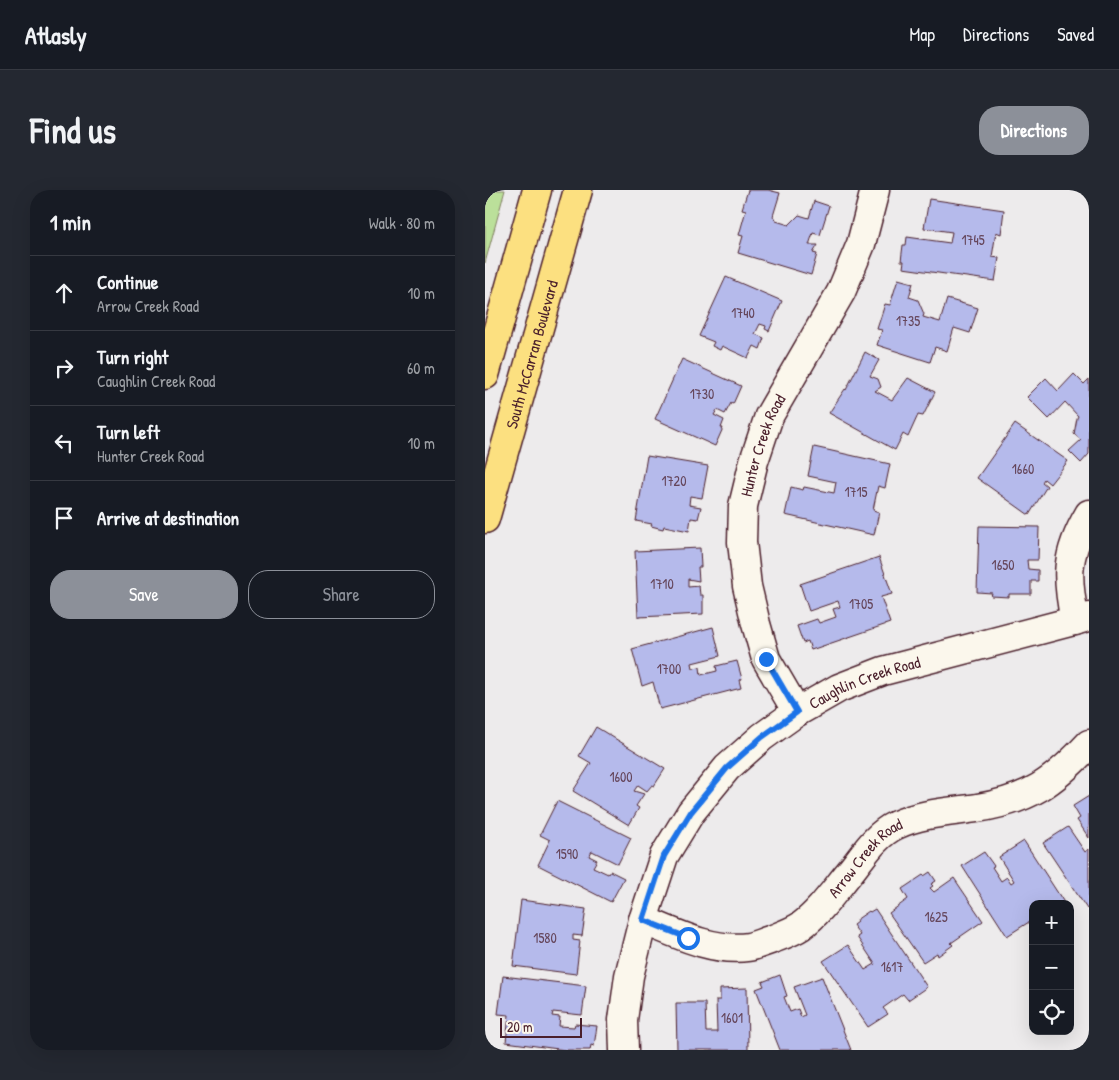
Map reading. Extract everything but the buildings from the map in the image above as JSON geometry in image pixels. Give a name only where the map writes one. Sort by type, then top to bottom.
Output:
[{"type":"main road","points":[[485,375],[537,190]]},
{"type":"main road","name":"South McCarran Boulevard","points":[[485,519],[578,190]]},
{"type":"street","name":"Hunter Creek Road","points":[[797,712],[766,659],[756,624],[747,586],[742,542],[743,506],[769,416],[841,292],[861,244],[875,190]]},
{"type":"street","points":[[1082,619],[1069,588],[1070,560],[1078,532],[1089,514]]},
{"type":"street","name":"Caughlin Creek Road","points":[[624,1050],[623,1020],[629,976],[643,920],[664,856],[691,812],[727,768],[762,737],[797,712],[839,688],[883,671],[1082,619]]},
{"type":"street","name":"Arrow Creek Road","points":[[643,920],[688,938],[719,946],[748,947],[777,937],[800,927],[817,912],[872,843],[895,826],[927,815],[979,808],[1013,800],[1041,788],[1069,766],[1089,744]]},
{"type":"green space","points":[[485,190],[505,190],[485,263]]},
{"type":"route","points":[[688,938],[643,920],[664,856],[691,812],[727,768],[762,737],[797,712],[766,659]]}]
